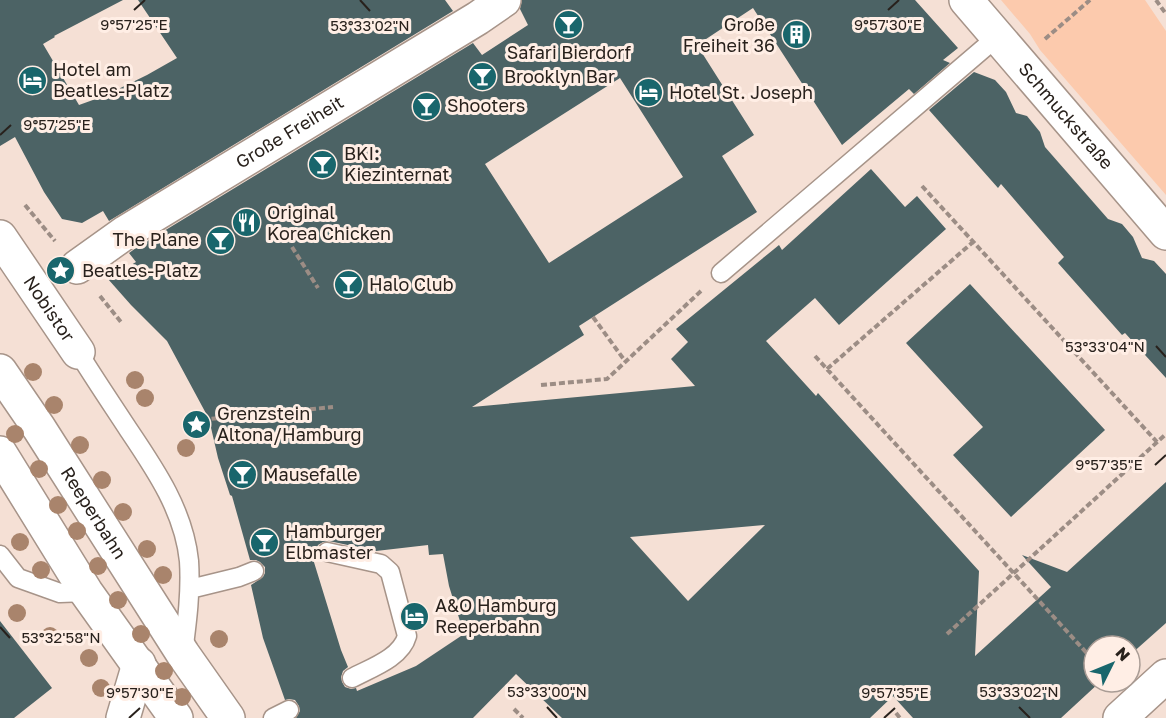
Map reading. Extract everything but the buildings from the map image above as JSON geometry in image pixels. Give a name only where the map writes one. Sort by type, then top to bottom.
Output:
[{"type":"street","name":"Große Freiheit","points":[[77,267],[126,232],[504,0]]},
{"type":"street","name":"Schmuckstraße","points":[[966,0],[1166,233]]},
{"type":"street","name":"Nobistor","points":[[0,237],[78,352]]},
{"type":"street","name":"Reeperbahn","points":[[0,371],[183,654],[228,718]]},
{"type":"street","points":[[0,453],[86,592],[176,718]]},
{"type":"street","points":[[123,718],[139,664]]},
{"type":"street","points":[[1120,718],[1166,676]]},
{"type":"lane","points":[[722,273],[997,37]]},
{"type":"lane","points":[[78,352],[163,483],[175,507],[183,531],[190,589],[183,654]]},
{"type":"lane","points":[[327,552],[381,564],[390,572],[407,636],[405,644],[386,661],[352,678]]},
{"type":"lane","points":[[0,555],[18,578],[60,593],[86,592]]},
{"type":"lane","points":[[190,589],[254,571]]},
{"type":"path","points":[[1018,62],[1090,0]]},
{"type":"path","points":[[1156,0],[1166,15]]},
{"type":"path","points":[[922,186],[1157,442]]},
{"type":"path","points":[[25,205],[77,267]]},
{"type":"path","points":[[827,369],[973,242]]},
{"type":"path","points":[[292,247],[318,288]]},
{"type":"path","points":[[541,385],[606,379],[692,300]]},
{"type":"path","points":[[593,317],[625,361]]},
{"type":"path","points":[[815,356],[1082,648]]},
{"type":"path","points":[[185,424],[210,419],[333,407]]},
{"type":"path","points":[[947,634],[1166,434]]},
{"type":"path","points":[[513,709],[523,718]]},
{"type":"path","points":[[896,713],[900,718]]},
{"type":"shaded area","points":[[1001,0],[1145,0],[1166,31],[1166,195],[1040,50],[1030,34]]},
{"type":"place","name":"Safari Bierdorf","points":[[569,24]]},
{"type":"place","name":"Große Freiheit 36","points":[[796,35]]},
{"type":"place","name":"Brooklyn Bar","points":[[483,77]]},
{"type":"place","name":"Hotel am Beatles-Platz","points":[[32,80]]},
{"type":"place","name":"Hotel St. Joseph","points":[[648,93]]},
{"type":"place","name":"Shooters","points":[[426,106]]},
{"type":"place","name":"BKI: Kiezinternat","points":[[323,164]]},
{"type":"place","name":"Original Korea Chicken","points":[[246,223]]},
{"type":"place","name":"The Plane","points":[[220,240]]},
{"type":"place","name":"Beatles-Platz","points":[[61,271]]},
{"type":"place","name":"Halo Club","points":[[348,285]]},
{"type":"place","name":"Grenzstein Altona/Hamburg","points":[[196,424]]},
{"type":"place","name":"Mausefalle","points":[[242,475]]},
{"type":"place","name":"Hamburger Elbmaster","points":[[264,542]]},
{"type":"place","name":"A&O Hamburg Reeperbahn","points":[[414,616]]}]
